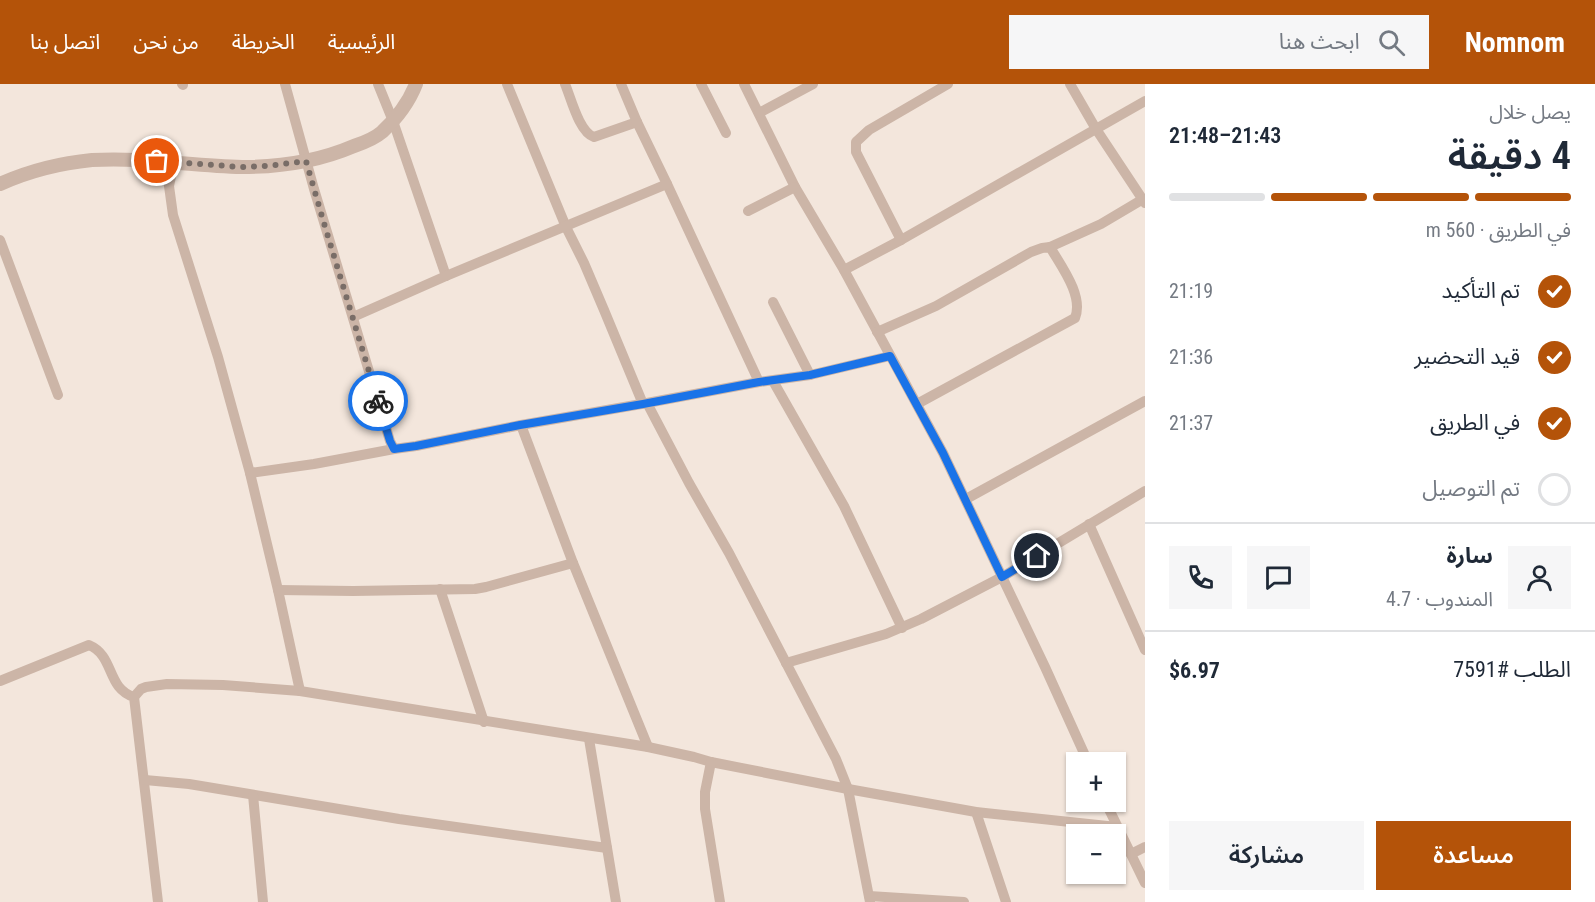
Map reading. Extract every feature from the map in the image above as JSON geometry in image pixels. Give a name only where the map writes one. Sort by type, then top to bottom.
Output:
[{"type":"street","points":[[285,84],[323,220],[394,449]]},
{"type":"street","points":[[378,84],[446,276]]},
{"type":"street","points":[[1,185],[44,168],[76,162],[115,160],[241,167],[306,161],[339,153],[381,133],[404,107],[416,84]]},
{"type":"street","points":[[507,84],[566,227],[645,404],[729,553],[830,746],[848,789],[870,899],[964,902]]},
{"type":"street","points":[[565,84],[581,124],[589,135],[594,137],[637,123]]},
{"type":"street","points":[[621,84],[637,123],[759,382]]},
{"type":"street","points":[[701,84],[726,133]]},
{"type":"street","points":[[744,84],[795,187],[844,270],[966,500],[1083,752]]},
{"type":"street","points":[[759,113],[813,84]]},
{"type":"street","points":[[901,240],[856,152],[856,142],[869,130],[948,84]]},
{"type":"street","points":[[877,332],[936,306],[1031,252],[1050,247],[1101,224],[1144,201],[1140,183],[1096,129],[1070,84]]},
{"type":"street","points":[[844,270],[1145,101]]},
{"type":"street","points":[[174,162],[169,186],[173,215],[204,311],[250,473],[300,691]]},
{"type":"street","points":[[353,317],[667,184]]},
{"type":"street","points":[[748,211],[795,187]]},
{"type":"street","points":[[0,240],[58,394]]},
{"type":"street","points":[[917,404],[1075,318],[1077,310],[1072,285],[1050,247]]},
{"type":"street","points":[[773,302],[810,375]]},
{"type":"street","points":[[250,473],[314,464],[759,382],[810,375],[890,356]]},
{"type":"street","points":[[773,381],[844,506],[902,628]]},
{"type":"street","points":[[966,500],[1145,401]]},
{"type":"street","points":[[520,425],[648,747]]},
{"type":"street","points":[[786,663],[902,628],[1002,577],[1145,491]]},
{"type":"street","points":[[1089,524],[1145,650]]},
{"type":"street","points":[[278,590],[474,589],[573,563]]},
{"type":"street","points":[[440,589],[483,722]]},
{"type":"street","points":[[0,681],[88,645],[101,652],[118,685],[128,695],[134,697]]},
{"type":"street","points":[[134,697],[146,687],[167,684],[223,685],[300,691],[648,747],[711,762],[976,812],[1089,824]]},
{"type":"street","points":[[134,697],[158,902]]},
{"type":"street","points":[[589,739],[616,902]]},
{"type":"street","points":[[711,762],[705,792],[705,809],[720,902]]},
{"type":"street","points":[[145,780],[189,784],[399,819],[607,848]]},
{"type":"street","points":[[254,795],[263,902]]},
{"type":"street","points":[[976,812],[1006,902]]},
{"type":"street","points":[[1126,844],[1145,884]]},
{"type":"street","points":[[1131,854],[1145,846]]},
{"type":"way so far","points":[[157,161],[241,167],[306,161],[378,401]]},
{"type":"route","points":[[378,401],[394,449],[759,382],[810,375],[890,356],[943,453],[1002,577],[1037,556]]}]
